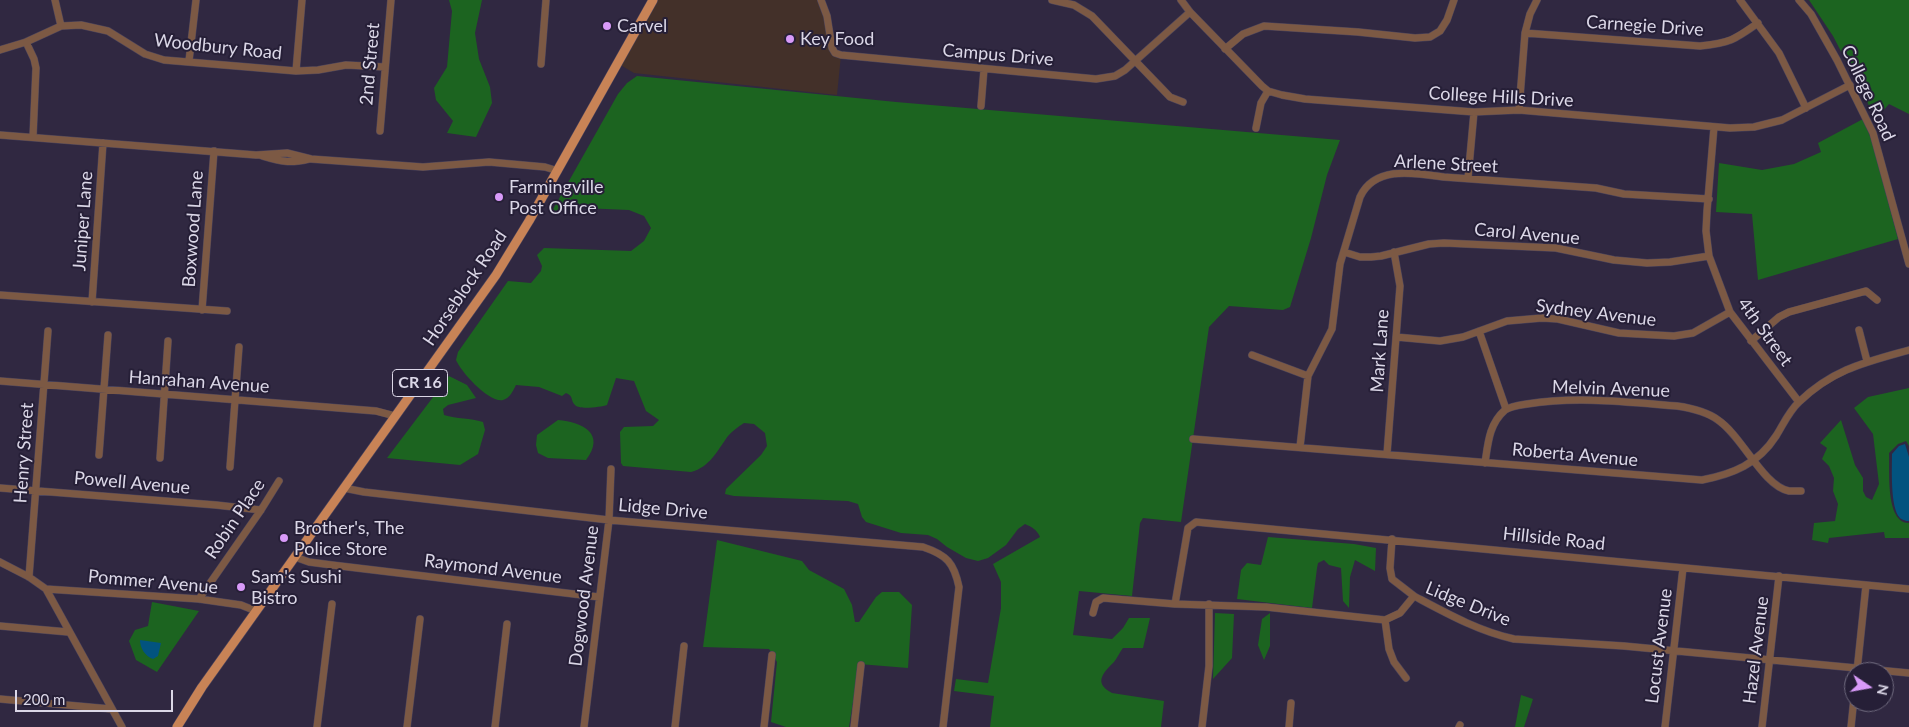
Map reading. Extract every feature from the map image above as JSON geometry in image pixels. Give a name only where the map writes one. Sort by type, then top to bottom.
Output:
[{"type":"main road","name":"Horseblock Road","points":[[177,727],[202,687],[496,275],[558,171],[653,0]]},
{"type":"street","points":[[55,0],[61,26]]},
{"type":"street","points":[[189,61],[196,0]]},
{"type":"street","points":[[296,71],[302,0]]},
{"type":"street","name":"2nd Street","points":[[380,131],[391,0]]},
{"type":"street","points":[[540,64],[546,0]]},
{"type":"street","name":"Campus Drive","points":[[821,0],[830,26],[832,48],[835,53],[899,62],[1096,78],[1107,78],[1120,73],[1190,12]]},
{"type":"street","points":[[1052,0],[1074,5],[1092,16],[1170,97],[1183,102]]},
{"type":"street","points":[[1181,0],[1225,49],[1268,91],[1262,103],[1256,128]]},
{"type":"street","points":[[1225,49],[1243,34],[1264,26],[1415,38],[1430,36],[1440,30],[1447,20],[1454,0]]},
{"type":"street","points":[[1519,110],[1525,33],[1530,14],[1537,0]]},
{"type":"street","points":[[1740,0],[1779,53],[1806,108]]},
{"type":"street","name":"College Road","points":[[1799,0],[1816,22],[1873,133],[1909,264]]},
{"type":"street","name":"Carnegie Drive","points":[[1525,33],[1700,46],[1736,39],[1758,23]]},
{"type":"street","name":"Woodbury Road","points":[[0,50],[26,42],[61,26],[81,25],[108,31],[144,54],[164,60],[296,71],[318,70],[346,65],[385,67]]},
{"type":"street","points":[[26,42],[35,63],[33,136]]},
{"type":"street","points":[[981,106],[984,69]]},
{"type":"street","name":"College Hills Drive","points":[[1268,91],[1305,99],[1474,112],[1519,110],[1730,128],[1754,127],[1782,120],[1850,85]]},
{"type":"street","points":[[1468,178],[1474,112]]},
{"type":"street","name":"4th Street","points":[[1714,127],[1706,231],[1709,256],[1730,312],[1799,402]]},
{"type":"street","points":[[0,134],[256,155],[283,162],[298,162],[311,159],[430,167],[489,162],[546,167],[558,171]]},
{"type":"street","name":"Juniper Lane","points":[[92,302],[103,143]]},
{"type":"street","name":"Boxwood Lane","points":[[202,310],[214,151]]},
{"type":"street","name":"Arlene Street","points":[[1300,447],[1308,376],[1332,328],[1340,264],[1360,197],[1364,188],[1370,182],[1379,177],[1404,174],[1596,188],[1624,194],[1709,200]]},
{"type":"street","name":"Carol Avenue","points":[[1344,252],[1371,257],[1429,244],[1444,244],[1556,248],[1614,260],[1647,263],[1670,262],[1709,256]]},
{"type":"street","name":"Mark Lane","points":[[1387,454],[1400,286],[1394,252]]},
{"type":"street","points":[[1751,341],[1779,317],[1796,310],[1866,291],[1877,300]]},
{"type":"street","points":[[0,295],[227,312]]},
{"type":"street","name":"Sydney Avenue","points":[[1396,337],[1440,341],[1463,337],[1507,321],[1542,318],[1558,319],[1612,332],[1674,336],[1693,333],[1730,312]]},
{"type":"street","points":[[1859,330],[1867,361]]},
{"type":"street","name":"Henry Street","points":[[29,577],[48,331]]},
{"type":"street","points":[[1479,331],[1506,410],[1489,434],[1485,463]]},
{"type":"street","points":[[99,455],[108,335]]},
{"type":"street","points":[[160,458],[168,341]]},
{"type":"street","points":[[230,467],[239,347]]},
{"type":"street","name":"Roberta Avenue","points":[[1194,439],[1702,480],[1725,476],[1754,460],[1775,438],[1799,402],[1824,382],[1839,373],[1867,361],[1909,350]]},
{"type":"street","points":[[1252,355],[1308,376]]},
{"type":"street","name":"Hanrahan Avenue","points":[[0,381],[376,411],[395,416]]},
{"type":"street","name":"Melvin Avenue","points":[[1506,410],[1516,406],[1542,402],[1578,400],[1691,408],[1717,419],[1726,426],[1735,435],[1766,477],[1788,491],[1801,491]]},
{"type":"street","name":"Dogwood Avenue","points":[[584,727],[609,520],[611,469]]},
{"type":"street","name":"Robin Place","points":[[199,599],[279,481]]},
{"type":"street","name":"Powell Avenue","points":[[0,488],[261,510]]},
{"type":"street","name":"Lidge Drive","points":[[344,488],[364,492],[609,520],[923,547],[936,551],[954,566],[959,587],[943,727]]},
{"type":"street","name":"Hillside Road","points":[[1175,604],[1188,528],[1196,522],[1909,589]]},
{"type":"street","points":[[1392,540],[1390,568],[1392,578],[1414,596]]},
{"type":"street","name":"Raymond Avenue","points":[[295,557],[309,562],[599,597]]},
{"type":"street","points":[[0,562],[29,577],[46,589],[122,727]]},
{"type":"street","name":"Locust Avenue","points":[[1665,727],[1683,568]]},
{"type":"street","name":"Hazel Avenue","points":[[1762,727],[1779,576]]},
{"type":"street","points":[[1858,662],[1866,585]]},
{"type":"street","name":"Pommer Avenue","points":[[46,589],[199,599],[241,605],[256,611]]},
{"type":"street","name":"Lidge Drive","points":[[1385,620],[1400,613],[1414,596],[1466,623],[1497,635],[1514,639],[1674,650],[1844,668]]},
{"type":"street","points":[[1093,613],[1096,602],[1103,598],[1175,604],[1266,607],[1385,620],[1389,649],[1394,662],[1406,678]]},
{"type":"street","points":[[317,727],[332,604]]},
{"type":"street","points":[[1202,727],[1209,666],[1208,604]]},
{"type":"street","points":[[407,727],[420,619]]},
{"type":"street","points":[[495,727],[507,624]]},
{"type":"street","points":[[0,626],[68,632]]},
{"type":"street","points":[[674,727],[684,646]]},
{"type":"street","points":[[764,727],[772,655]]},
{"type":"street","points":[[854,727],[861,665]]},
{"type":"street","name":"Lidge Drive","points":[[1894,672],[1909,673]]},
{"type":"street","points":[[0,699],[111,710]]},
{"type":"street","points":[[1289,727],[1291,702]]},
{"type":"street","points":[[1851,727],[1853,712]]},
{"type":"shaded area","points":[[653,0],[821,0],[831,43],[841,55],[837,95],[634,73],[617,63]]},
{"type":"green space","points":[[449,0],[482,0],[475,33],[479,59],[490,87],[492,103],[476,137],[447,133],[453,121],[436,100],[434,88],[447,67],[452,11]]},
{"type":"green space","points":[[1809,0],[1909,0],[1909,114],[1889,104],[1876,119],[1833,36]]},
{"type":"green space","points":[[637,76],[896,102],[1340,140],[1327,175],[1311,238],[1290,307],[1283,310],[1229,306],[1209,327],[1181,522],[1143,518],[1140,523],[1132,596],[1079,591],[1073,635],[1112,639],[1123,628],[1129,618],[1150,618],[1143,648],[1123,648],[1106,670],[1101,682],[1112,693],[1164,701],[1161,727],[990,727],[994,696],[954,691],[956,679],[988,683],[1001,608],[1001,582],[993,564],[1040,537],[1030,526],[1025,524],[1018,529],[1006,545],[988,558],[978,561],[966,558],[928,535],[901,533],[866,522],[862,517],[858,504],[848,501],[725,494],[726,489],[761,455],[767,446],[765,433],[754,424],[744,423],[735,429],[708,462],[698,470],[691,472],[623,466],[621,463],[620,432],[624,427],[653,426],[659,420],[646,411],[634,381],[616,378],[607,405],[585,408],[577,407],[570,395],[566,393],[562,396],[539,387],[516,385],[508,398],[497,400],[483,392],[463,372],[456,360],[458,352],[508,281],[531,283],[541,271],[542,266],[537,255],[544,248],[631,251],[644,241],[651,228],[644,216],[629,210],[582,208],[561,212],[552,211],[618,94],[627,83]]},
{"type":"green space","points":[[1863,119],[1872,141],[1898,239],[1758,280],[1752,214],[1716,212],[1719,163],[1762,170],[1794,164],[1821,152],[1818,143]]},
{"type":"green space","points":[[449,376],[467,385],[476,398],[448,405],[443,409],[444,415],[483,422],[485,430],[478,454],[460,465],[387,458]]},
{"type":"green space","points":[[1909,388],[1909,446],[1906,441],[1898,444],[1889,453],[1889,483],[1892,506],[1896,515],[1901,521],[1909,523],[1909,538],[1885,538],[1884,532],[1829,538],[1828,543],[1812,540],[1814,523],[1835,521],[1838,504],[1833,491],[1834,478],[1829,466],[1822,459],[1827,448],[1820,443],[1841,420],[1855,465],[1863,478],[1863,491],[1866,497],[1872,500],[1879,484],[1873,434],[1854,408],[1868,397]]},
{"type":"green space","points":[[558,420],[576,423],[589,431],[593,436],[592,451],[586,460],[548,458],[538,453],[536,445],[537,435]]},
{"type":"green space","points":[[1268,537],[1354,544],[1376,548],[1375,571],[1355,560],[1350,577],[1349,608],[1343,601],[1341,568],[1329,565],[1324,560],[1318,563],[1312,608],[1237,599],[1241,570],[1247,563],[1261,565]]},
{"type":"green space","points":[[717,540],[802,561],[809,570],[844,589],[852,605],[855,622],[859,622],[876,597],[882,592],[899,592],[912,605],[908,668],[859,664],[849,727],[786,727],[771,722],[777,662],[769,649],[703,647]]},
{"type":"green space","points":[[152,602],[199,611],[157,672],[136,660],[129,641],[135,630],[148,626]]},
{"type":"green space","points":[[1215,613],[1234,614],[1232,658],[1213,679]]},
{"type":"green space","points":[[1270,613],[1270,646],[1264,660],[1258,645],[1262,619]]},
{"type":"green space","points":[[1521,695],[1533,699],[1524,727],[1515,727]]},
{"type":"water","points":[[1905,444],[1909,457],[1909,521],[1901,518],[1897,513],[1892,487],[1892,454],[1899,446]]},
{"type":"water","points":[[140,640],[161,643],[158,656],[153,659],[145,654]]},
{"type":"place","name":"Carvel","points":[[607,26]]},
{"type":"place","name":"Key Food","points":[[790,39]]},
{"type":"place","name":"Farmingville Post Office","points":[[499,197]]},
{"type":"place","name":"Brother's, The Police Store","points":[[284,538]]},
{"type":"place","name":"Sam's Sushi Bistro","points":[[241,587]]}]
